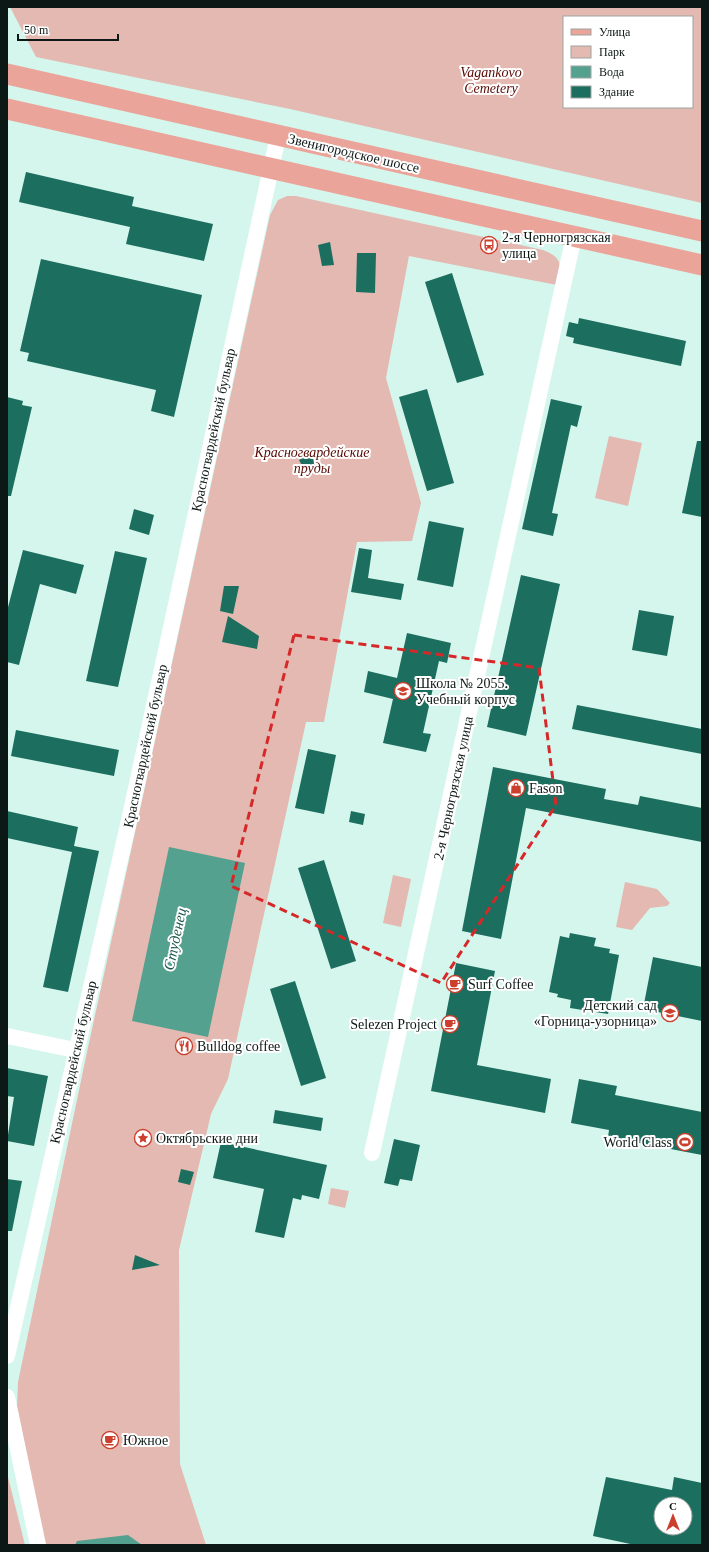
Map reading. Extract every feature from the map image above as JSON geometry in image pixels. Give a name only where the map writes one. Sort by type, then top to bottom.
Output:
[{"type":"main road","name":"Звенигородское шоссе","points":[[7,74],[702,231]]},
{"type":"main road","points":[[7,109],[702,265]]},
{"type":"street","name":"Красногвардейский бульвар","points":[[7,1356],[75,1050],[130,816],[278,136]]},
{"type":"street","name":"2-я Черногрязская улица","points":[[372,1153],[574,236]]},
{"type":"street","points":[[7,1036],[75,1050]]},
{"type":"street","points":[[7,1397],[38,1545]]},
{"type":"highlighted area","points":[[294,635],[539,668],[556,805],[441,983],[231,886]]},
{"type":"green space","name":"Vagankovo Cemetery","points":[[10,7],[702,7],[702,203],[290,109],[36,57]]},
{"type":"green space","name":"Красногвардейские пруды","points":[[287,196],[296,196],[543,250],[555,256],[558,260],[560,268],[557,285],[409,256],[386,378],[421,503],[412,541],[357,542],[324,722],[306,722],[228,1079],[211,1114],[179,1250],[180,1464],[206,1545],[45,1545],[17,1407],[18,1382],[87,1052],[270,215],[278,200]]},
{"type":"green space","points":[[609,436],[642,443],[628,506],[595,498]]},
{"type":"green space","points":[[393,875],[411,879],[401,927],[383,923]]},
{"type":"green space","points":[[625,882],[657,889],[670,903],[667,906],[650,908],[632,930],[616,927]]},
{"type":"green space","points":[[331,1188],[349,1191],[345,1208],[328,1204]]},
{"type":"green space","points":[[7,1473],[25,1545],[7,1545]]},
{"type":"water","name":"Студенец","points":[[169,847],[245,863],[208,1037],[132,1021]]},
{"type":"water","points":[[128,1535],[142,1545],[75,1545],[77,1541]]},
{"type":"building","points":[[26,172],[134,197],[132,206],[213,224],[204,261],[126,244],[130,227],[19,202]]},
{"type":"building","points":[[330,242],[334,265],[322,266],[318,245]]},
{"type":"building","points":[[357,253],[376,253],[375,293],[356,292]]},
{"type":"building","points":[[41,259],[202,295],[174,417],[151,411],[156,390],[27,361],[29,353],[20,351]]},
{"type":"building","points":[[452,273],[484,375],[457,383],[425,282]]},
{"type":"building","points":[[579,318],[686,341],[681,366],[573,343],[574,338],[566,336],[569,322],[578,324]]},
{"type":"building","points":[[427,389],[454,483],[427,491],[399,397]]},
{"type":"building","points":[[7,397],[23,401],[22,405],[32,407],[11,496],[7,496]]},
{"type":"building","points":[[551,399],[582,406],[577,427],[571,425],[552,513],[558,514],[553,536],[522,529]]},
{"type":"building","points":[[697,441],[702,441],[702,517],[682,513]]},
{"type":"building","points":[[312,453],[320,467],[307,475],[299,460]]},
{"type":"building","points":[[134,509],[154,515],[149,535],[129,529]]},
{"type":"building","points":[[429,521],[464,528],[453,587],[417,580]]},
{"type":"building","points":[[359,548],[372,550],[368,578],[404,584],[401,600],[351,592]]},
{"type":"building","points":[[23,550],[84,565],[76,594],[40,584],[19,665],[7,662],[7,611]]},
{"type":"building","points":[[115,551],[147,558],[118,687],[86,681]]},
{"type":"building","points":[[521,575],[560,584],[526,736],[487,727]]},
{"type":"building","points":[[224,586],[239,586],[233,614],[220,611]]},
{"type":"building","points":[[639,610],[674,616],[667,656],[632,650]]},
{"type":"building","points":[[228,616],[259,636],[257,649],[222,642]]},
{"type":"building","points":[[407,633],[451,643],[447,663],[439,661],[423,733],[431,734],[426,752],[383,743],[393,699],[364,692],[368,671],[397,678]]},
{"type":"building","points":[[577,705],[702,729],[702,754],[572,729]]},
{"type":"building","points":[[16,730],[119,750],[114,776],[11,756]]},
{"type":"building","points":[[308,749],[336,755],[324,814],[295,808]]},
{"type":"building","points":[[493,767],[606,789],[604,799],[638,805],[640,796],[702,808],[702,842],[526,808],[501,939],[462,931]]},
{"type":"building","points":[[7,811],[78,827],[74,846],[99,851],[68,992],[43,987],[72,852],[7,838]]},
{"type":"building","points":[[351,811],[365,814],[363,825],[349,822]]},
{"type":"building","points":[[324,860],[356,961],[331,969],[298,868]]},
{"type":"building","points":[[570,933],[596,938],[594,946],[610,949],[609,953],[619,955],[608,1014],[570,1008],[571,1000],[557,997],[558,994],[549,992],[560,936],[569,938]]},
{"type":"building","points":[[653,957],[702,967],[702,1021],[643,1009]]},
{"type":"building","points":[[456,963],[495,971],[477,1065],[551,1079],[545,1113],[431,1091]]},
{"type":"building","points":[[295,981],[326,1078],[301,1086],[270,989]]},
{"type":"building","points":[[7,1068],[48,1076],[34,1146],[7,1141],[14,1097],[7,1096]]},
{"type":"building","points":[[579,1079],[617,1086],[615,1095],[702,1112],[702,1155],[608,1137],[609,1130],[571,1123]]},
{"type":"building","points":[[275,1110],[323,1118],[321,1131],[273,1123]]},
{"type":"building","points":[[394,1139],[420,1145],[412,1181],[400,1179],[398,1186],[384,1183]]},
{"type":"building","points":[[221,1142],[327,1165],[319,1199],[302,1195],[301,1200],[293,1198],[284,1238],[255,1232],[264,1189],[213,1178]]},
{"type":"building","points":[[181,1169],[194,1172],[190,1185],[178,1182]]},
{"type":"building","points":[[7,1179],[22,1181],[12,1231],[7,1231]]},
{"type":"building","points":[[135,1255],[160,1265],[132,1270]]},
{"type":"building","points":[[606,1477],[672,1490],[674,1477],[702,1483],[702,1545],[635,1545],[593,1536]]},
{"type":"place","name":"2-я Черногрязская улица","points":[[489,245]]},
{"type":"place","name":"Школа № 2055. Учебный корпус","points":[[403,691]]},
{"type":"place","name":"Fason","points":[[516,788]]},
{"type":"place","name":"Surf Coffee","points":[[455,984]]},
{"type":"place","name":"Детский сад «Горница-узорница»","points":[[670,1013]]},
{"type":"place","name":"Selezen Project","points":[[450,1024]]},
{"type":"place","name":"Bulldog coffee","points":[[184,1046]]},
{"type":"place","name":"Октябрьские дни","points":[[143,1138]]},
{"type":"place","name":"World Class","points":[[685,1142]]},
{"type":"place","name":"Южное","points":[[110,1440]]}]
